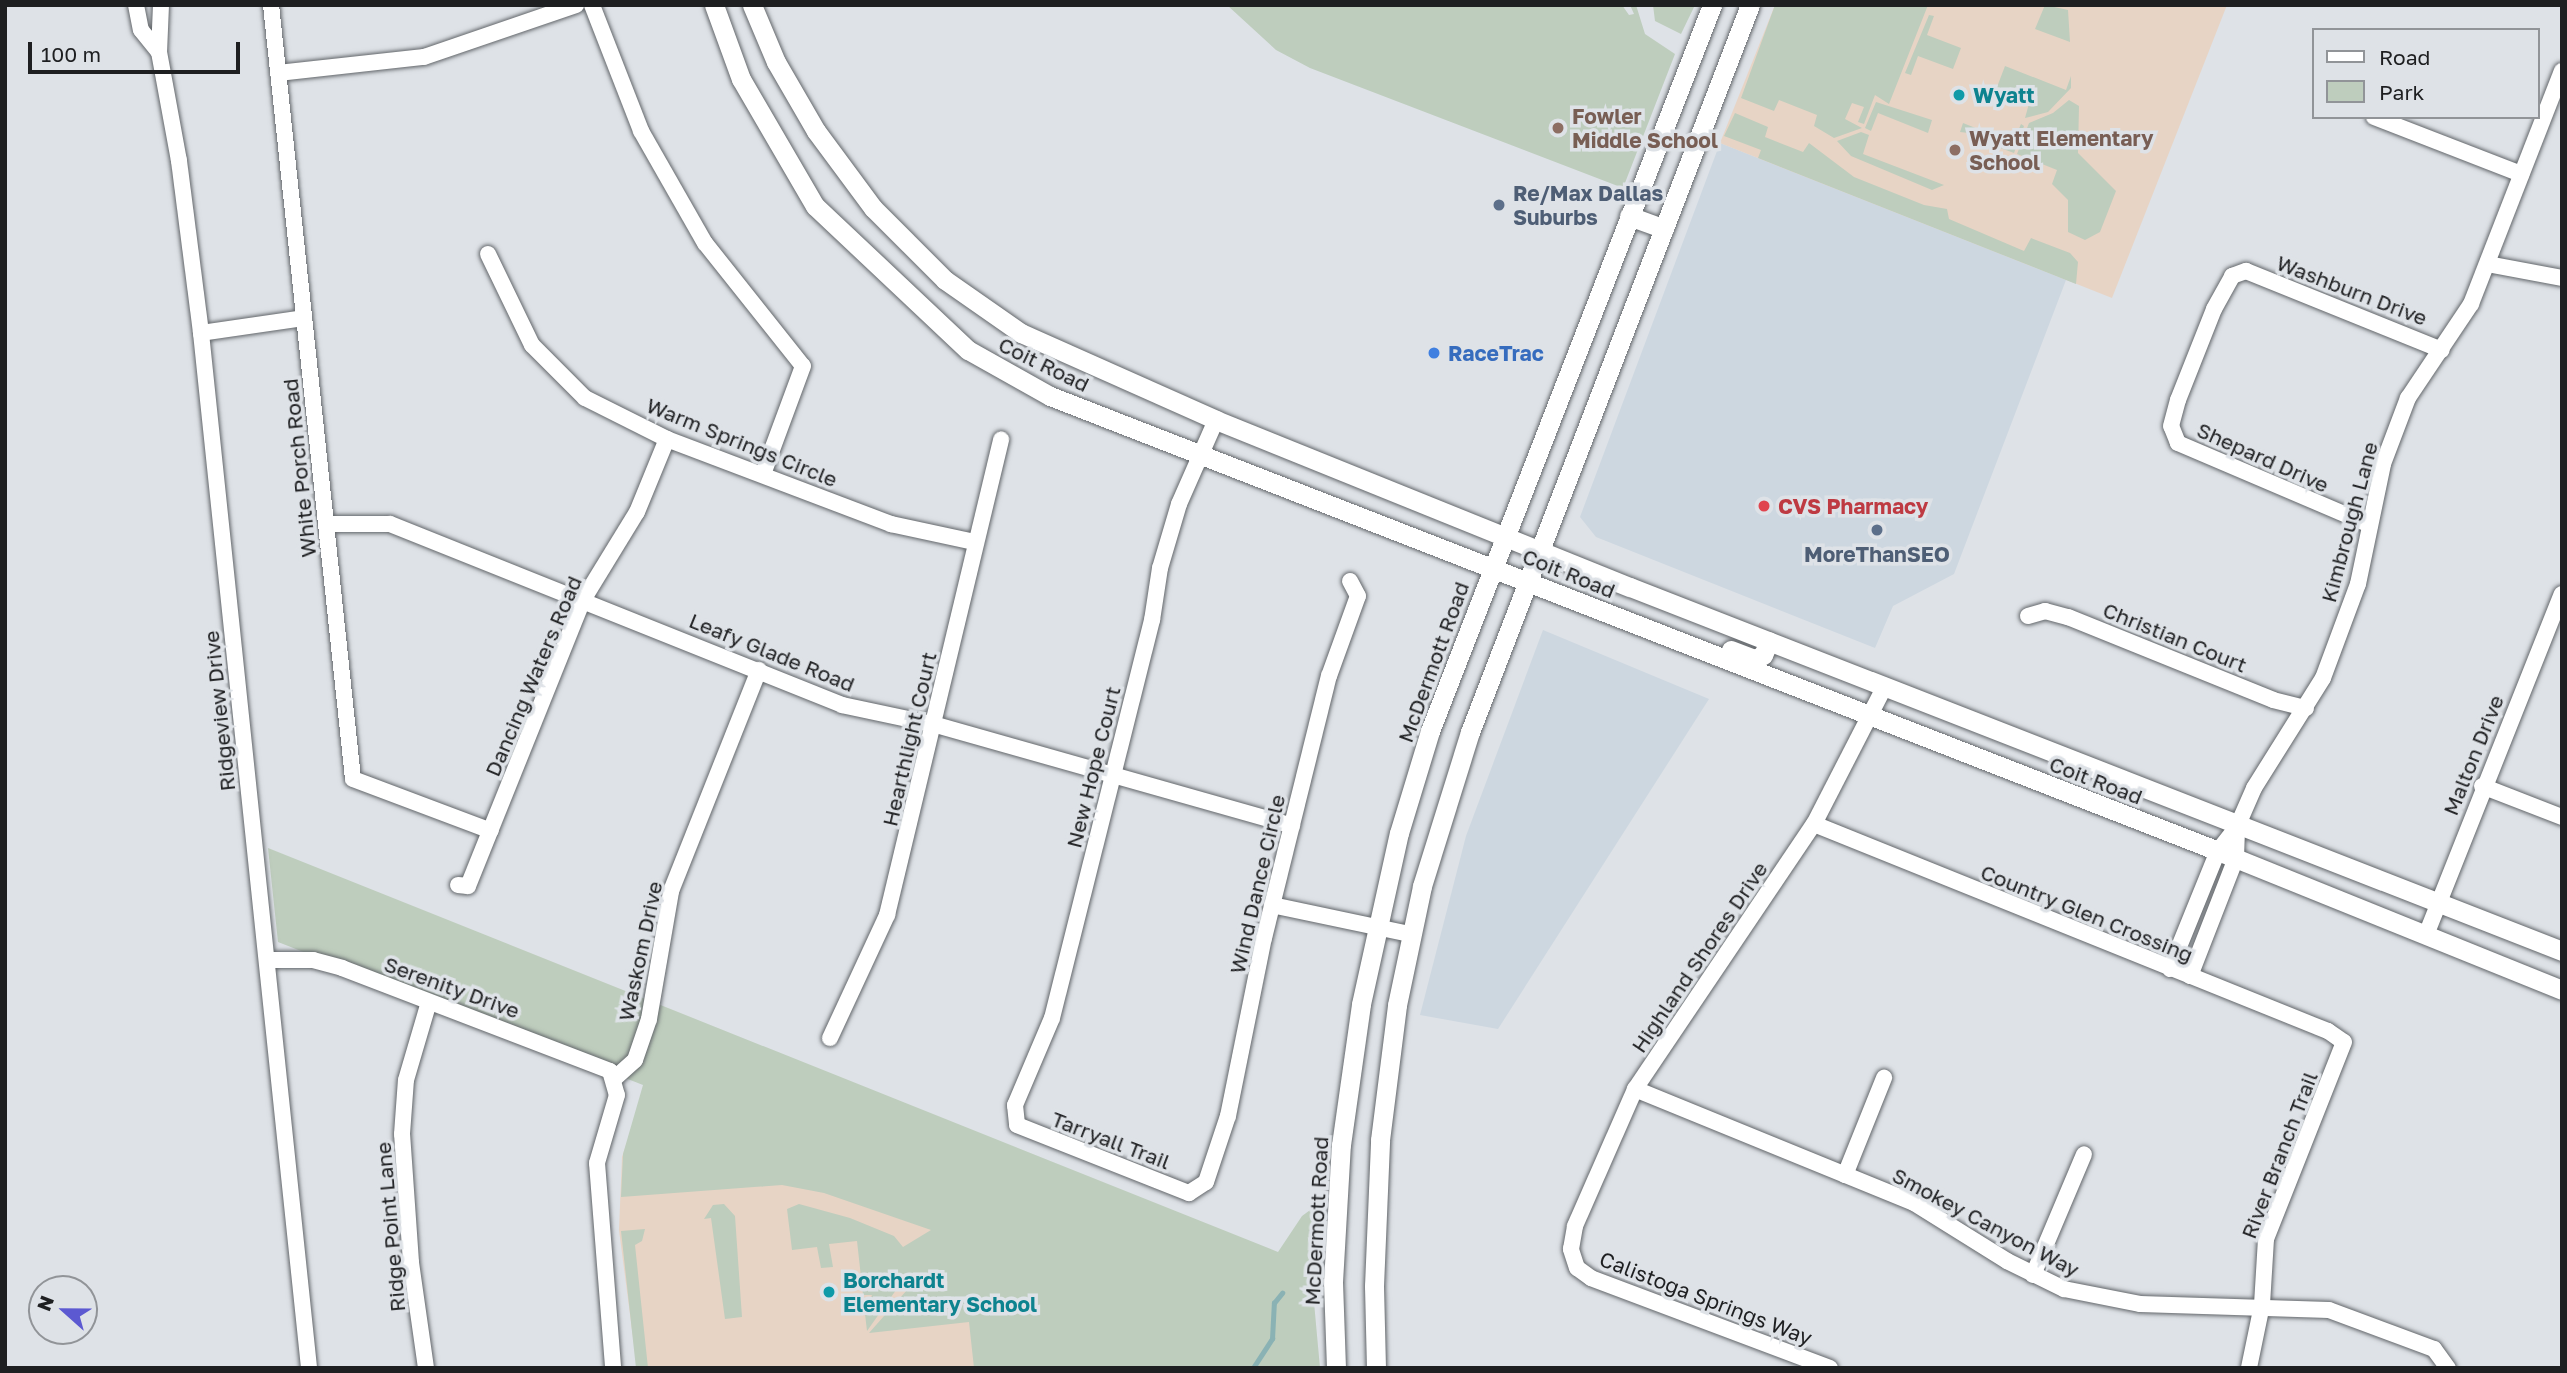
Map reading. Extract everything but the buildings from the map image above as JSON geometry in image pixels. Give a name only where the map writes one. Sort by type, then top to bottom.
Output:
[{"type":"main road","name":"Coit Road","points":[[714,5],[741,79],[815,206],[925,314],[968,351],[1050,396],[2227,855],[2562,990]]},
{"type":"main road","name":"Coit Road","points":[[752,5],[776,62],[816,131],[873,208],[923,262],[1021,333],[1216,421],[2237,827],[2562,951]]},
{"type":"main road","name":"McDermott Road","points":[[1336,1368],[1333,1282],[1342,1145],[1361,1004],[1378,927],[1430,730],[1712,5]]},
{"type":"main road","points":[[1376,1368],[1374,1286],[1380,1140],[1410,934],[1468,740],[1750,5]]},
{"type":"main road","points":[[1629,216],[1664,229]]},
{"type":"main road","points":[[1697,650],[1716,644],[1755,659],[1763,655],[1769,641]]},
{"type":"street","name":"Ridgeview Drive","points":[[136,5],[141,30],[159,52]]},
{"type":"street","name":"Ridgeview Drive","points":[[161,5],[159,52],[179,161],[201,333],[309,1368]]},
{"type":"street","name":"White Porch Road","points":[[271,5],[353,779],[491,831]]},
{"type":"street","points":[[278,73],[424,57],[576,5]]},
{"type":"street","points":[[592,5],[641,131],[705,243],[803,366],[763,474]]},
{"type":"street","name":"Kimbrough Lane","points":[[2227,855],[2254,788],[2323,678],[2358,584],[2383,464],[2408,398],[2471,304],[2562,71]]},
{"type":"street","points":[[2379,119],[2521,174]]},
{"type":"street","name":"Warm Springs Circle","points":[[488,254],[532,345],[585,397],[667,439],[891,524],[974,542]]},
{"type":"street","points":[[2488,264],[2562,278]]},
{"type":"street","name":"Washburn Drive","points":[[2178,443],[2171,426],[2178,400],[2220,298],[2232,276],[2246,271],[2442,350]]},
{"type":"street","points":[[201,333],[304,318]]},
{"type":"street","name":"New Hope Court","points":[[1017,1125],[1015,1105],[1052,1018],[1113,774],[1160,568],[1200,455],[1216,421]]},
{"type":"street","name":"Dancing Waters Road","points":[[458,885],[467,886],[583,600],[637,512],[667,439]]},
{"type":"street","name":"Hearthlight Court","points":[[830,1038],[887,915],[936,725],[974,542],[1002,439]]},
{"type":"street","name":"Shepard Drive","points":[[2178,443],[2370,526]]},
{"type":"street","name":"Leafy Glade Road","points":[[326,524],[390,524],[842,705],[936,725],[1292,826]]},
{"type":"street","name":"Wind Dance Circle","points":[[1189,1193],[1206,1182],[1228,1116],[1272,905],[1329,676],[1358,596],[1350,581]]},
{"type":"street","name":"Malton Drive","points":[[2426,935],[2482,786],[2562,594]]},
{"type":"street","name":"Christian Court","points":[[2028,616],[2045,611],[2068,617],[2273,700],[2306,708]]},
{"type":"street","name":"Waskom Drive","points":[[615,1078],[635,1060],[646,1029],[671,891],[759,670]]},
{"type":"street","name":"Highland Shores Drive","points":[[1573,1260],[1575,1226],[1634,1089],[1814,824],[1858,746],[1868,717],[1885,686]]},
{"type":"street","points":[[2482,786],[2562,817]]},
{"type":"street","name":"Country Glen Crossing","points":[[1814,824],[2328,1031],[2344,1042]]},
{"type":"street","points":[[2170,968],[2227,855]]},
{"type":"street","points":[[2190,976],[2227,855]]},
{"type":"street","points":[[1272,905],[1410,934]]},
{"type":"street","name":"Serenity Drive","points":[[267,960],[313,960],[600,1065],[615,1078]]},
{"type":"street","name":"Ridge Point Lane","points":[[426,1368],[411,1262],[402,1134],[406,1080],[429,1002]]},
{"type":"street","name":"River Branch Trail","points":[[2249,1368],[2262,1305],[2266,1239],[2344,1042]]},
{"type":"street","points":[[613,1368],[597,1163],[617,1095],[615,1078]]},
{"type":"street","points":[[1845,1175],[1884,1078]]},
{"type":"street","name":"Smokey Canyon Way","points":[[1634,1089],[1914,1203],[2033,1275],[2088,1296],[2140,1304],[2262,1305],[2346,1315],[2434,1349],[2448,1366]]},
{"type":"street","name":"Tarryall Trail","points":[[1017,1125],[1189,1193]]},
{"type":"street","points":[[2033,1275],[2084,1154]]},
{"type":"street","name":"Calistoga Springs Way","points":[[1573,1260],[1591,1278],[1830,1368]]},
{"type":"shaded area","name":"Wyatt Elementary School","points":[[1775,5],[2227,5],[2112,298],[1720,143]]},
{"type":"shaded area","points":[[1720,143],[2066,280],[1954,574],[1893,606],[1875,648],[1596,537],[1580,517]]},
{"type":"shaded area","points":[[1543,630],[1709,699],[1498,1029],[1420,1015],[1466,836]]},
{"type":"shaded area","points":[[646,1086],[1042,1242],[1003,1368],[637,1368],[619,1230],[622,1157]]},
{"type":"green space","name":"Fowler Middle School","points":[[1227,5],[1622,5],[1629,15],[1634,14],[1630,5],[1636,5],[1645,34],[1675,54],[1623,188],[1310,68],[1276,50]]},
{"type":"green space","points":[[1653,5],[1695,5],[1681,34],[1655,21]]},
{"type":"green space","points":[[1775,5],[1928,5],[1889,104],[1875,95],[1864,124],[1858,122],[1864,107],[1852,103],[1845,119],[1862,128],[1834,138],[1814,126],[1817,115],[1779,100],[1774,111],[1741,98]]},
{"type":"green space","points":[[2045,5],[2068,10],[2070,42],[2035,29]]},
{"type":"green space","points":[[1929,15],[1934,16],[1927,35],[1961,48],[1953,69],[1918,56],[1911,75],[1905,73]]},
{"type":"green space","points":[[2005,66],[2066,90],[2071,76],[2071,88],[2048,112],[2025,118],[2030,100],[1997,87]]},
{"type":"green space","points":[[2069,100],[2079,106],[2078,153],[2116,191],[2100,232],[2085,240],[2068,232],[2068,200],[2052,184],[2057,170],[2017,154],[2029,123],[2053,113]]},
{"type":"green space","points":[[1876,102],[1932,120],[1928,133],[1878,113],[1871,131],[1865,128]]},
{"type":"green space","points":[[1735,113],[1768,127],[1765,137],[1803,152],[1809,143],[1854,177],[1924,205],[1947,209],[1949,219],[2024,251],[2031,238],[2070,253],[2078,262],[2076,284],[1758,158],[1761,150],[1724,136]]},
{"type":"green space","points":[[1963,123],[2013,143],[2021,124],[2024,126],[2014,153],[1984,142],[1977,134],[1960,132]]},
{"type":"green space","points":[[1861,132],[1869,135],[1863,154],[1944,185],[1932,190],[1851,156],[1837,141]]},
{"type":"green space","points":[[268,848],[1278,1252],[1302,1216],[1317,1205],[1314,1302],[1320,1368],[974,1368],[969,1322],[869,1333],[907,1290],[901,1283],[867,1331],[865,1314],[872,1295],[863,1295],[857,1241],[829,1244],[833,1267],[821,1268],[817,1247],[792,1250],[787,1209],[799,1204],[850,1218],[894,1236],[903,1247],[931,1230],[824,1193],[782,1185],[621,1197],[623,1154],[643,1085],[278,942]]},
{"type":"green space","points":[[724,1204],[735,1216],[742,1317],[725,1319],[711,1218],[704,1219],[713,1205]]},
{"type":"green space","points":[[645,1229],[642,1241],[635,1245],[648,1368],[636,1368],[621,1231]]},
{"type":"waterway","points":[[1253,1368],[1272,1339],[1274,1303],[1282,1293]]},
{"type":"place","name":"Wyatt","points":[[1959,95]]},
{"type":"place","name":"Fowler Middle School","points":[[1558,128]]},
{"type":"place","name":"Wyatt Elementary School","points":[[1955,150]]},
{"type":"place","name":"Re/Max Dallas Suburbs","points":[[1499,205]]},
{"type":"place","name":"RaceTrac","points":[[1434,353]]},
{"type":"place","name":"CVS Pharmacy","points":[[1764,506]]},
{"type":"place","name":"MoreThanSEO","points":[[1877,530]]},
{"type":"place","name":"Borchardt Elementary School","points":[[829,1292]]}]
